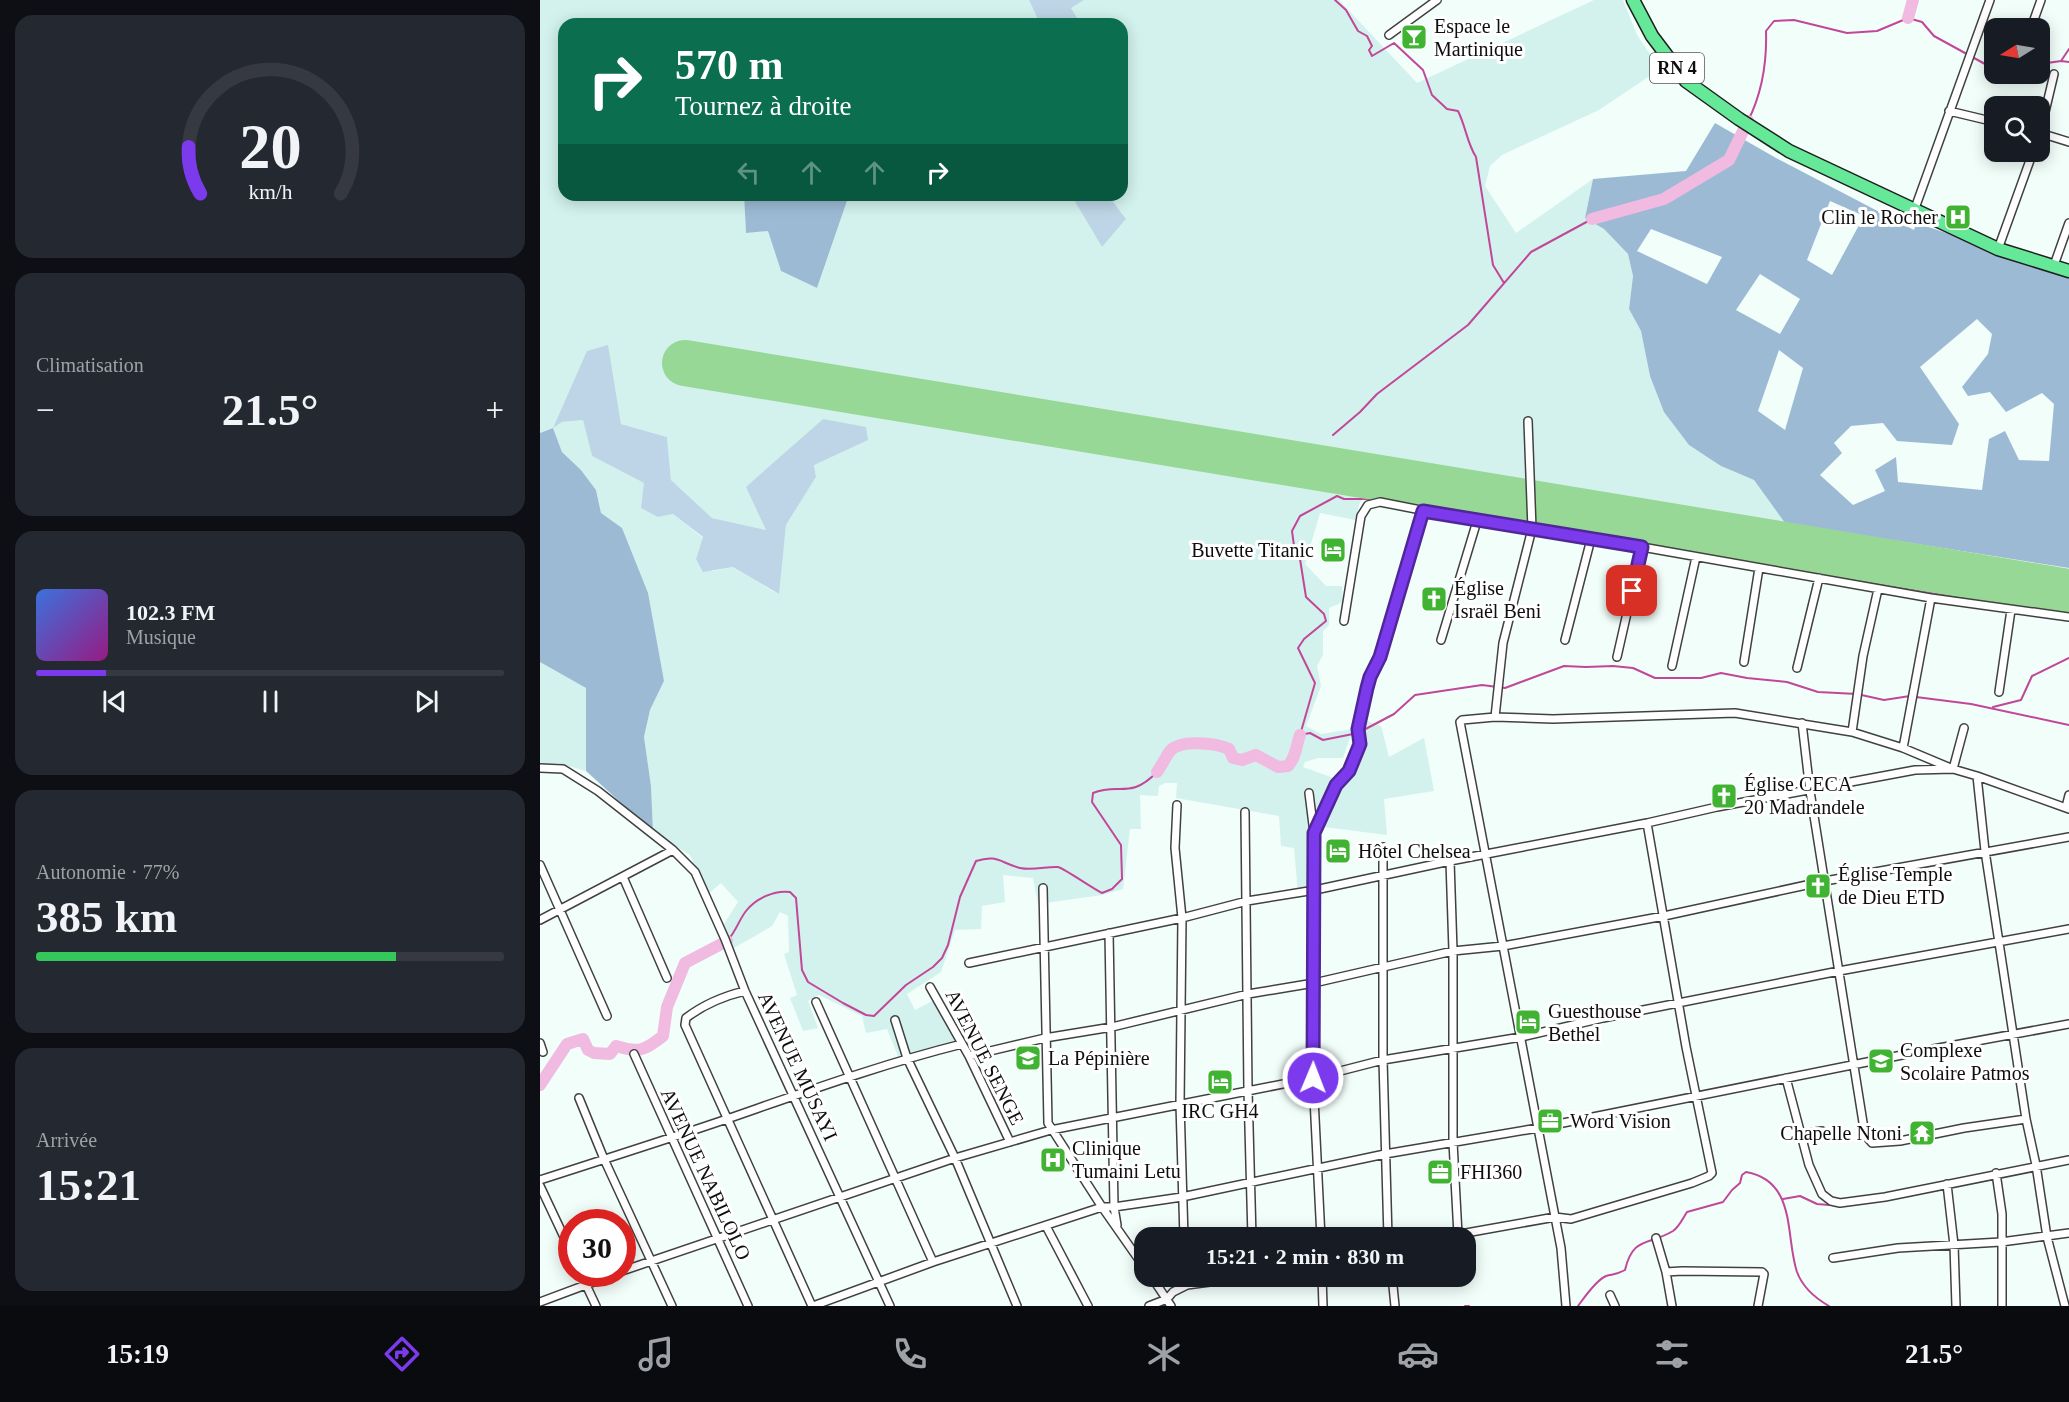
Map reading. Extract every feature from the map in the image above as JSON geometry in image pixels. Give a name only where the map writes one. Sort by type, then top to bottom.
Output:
[{"type":"highway","name":"RN 4","points":[[1633,0],[1652,36],[1686,81],[1789,151],[1914,211]]},
{"type":"highway","points":[[1914,211],[1998,249],[2053,268],[2069,271]]},
{"type":"street","points":[[1389,35],[1437,0]]},
{"type":"street","points":[[1914,211],[1990,0]]},
{"type":"street","points":[[2035,18],[2041,0]]},
{"type":"street","points":[[2049,96],[2054,74]]},
{"type":"street","points":[[1949,111],[1984,119]]},
{"type":"street","points":[[2050,136],[2069,142]]},
{"type":"street","points":[[1998,249],[2029,162]]},
{"type":"street","points":[[2053,268],[2069,223]]},
{"type":"street","points":[[1495,717],[1503,643],[1532,529],[1528,421]]},
{"type":"street","points":[[1344,621],[1361,516],[1368,505],[1380,502],[1477,521],[1642,547],[1931,598],[2069,617]]},
{"type":"street","points":[[1314,833],[1336,785],[1349,771],[1360,744],[1358,729],[1370,677],[1380,657],[1423,511]]},
{"type":"street","points":[[1442,640],[1477,521]]},
{"type":"street","points":[[1565,640],[1591,539]]},
{"type":"street","points":[[1617,657],[1642,547]]},
{"type":"street","points":[[1672,666],[1696,558]]},
{"type":"street","points":[[1744,662],[1760,568]]},
{"type":"street","points":[[1797,668],[1819,578]]},
{"type":"street","points":[[1852,732],[1863,656],[1878,589]]},
{"type":"street","points":[[1903,748],[1931,598]]},
{"type":"street","points":[[1999,692],[2011,610]]},
{"type":"street","points":[[1566,1306],[1565,1278],[1555,1217],[1460,722],[1495,717],[1553,719],[1734,713],[1852,732],[1903,748],[1953,769],[2067,808],[2069,795]]},
{"type":"street","points":[[1802,723],[1810,791],[1865,1135],[1872,1143],[1900,1141],[2026,1119]]},
{"type":"street","points":[[1953,769],[1964,728]]},
{"type":"street","name":"AVENUE MUSAYI","points":[[540,768],[563,769],[598,791],[673,850],[695,872],[745,991],[890,1306]]},
{"type":"street","points":[[969,963],[1182,918],[1247,901],[1315,890],[1717,807],[1915,770],[1953,769]]},
{"type":"street","points":[[1977,776],[1984,851],[2026,1119],[2047,1237],[2065,1306]]},
{"type":"street","points":[[1309,793],[1314,833],[1313,1078],[1321,1227]]},
{"type":"street","points":[[1178,805],[1175,848],[1182,918],[1180,1104],[1183,1227]]},
{"type":"street","points":[[1245,812],[1252,1227]]},
{"type":"street","points":[[1476,1232],[1555,1217],[1571,1219],[1709,1176],[1711,1169],[1678,1003],[1647,823]]},
{"type":"street","points":[[969,1056],[1045,1038],[1112,1027],[1248,994],[1314,983],[1453,951],[1503,946],[1664,916],[1825,881],[2069,837]]},
{"type":"street","points":[[1383,847],[1383,1060],[1388,1227]]},
{"type":"street","points":[[540,920],[673,850]]},
{"type":"street","points":[[1450,861],[1453,951],[1453,1142],[1458,1227]]},
{"type":"street","points":[[540,865],[608,1016]]},
{"type":"street","points":[[623,877],[667,978]]},
{"type":"street","points":[[1043,888],[1048,1123],[1134,1253]]},
{"type":"street","points":[[636,1267],[955,1158],[1051,1130],[1313,1078],[1383,1060],[1521,1037],[1839,971],[2069,929]]},
{"type":"street","points":[[1109,933],[1114,1208],[1117,1228]]},
{"type":"street","name":"AVENUE SENGE","points":[[930,987],[969,1056],[1010,1142]]},
{"type":"street","points":[[745,991],[730,994],[694,1011],[686,1018],[686,1025],[812,1306],[933,1262],[1102,1207],[1114,1208],[1182,1197],[1385,1154],[1696,1098],[1786,1078],[2069,1024]]},
{"type":"street","points":[[816,1002],[933,1262]]},
{"type":"street","points":[[895,1020],[907,1058],[955,1158],[1017,1306]]},
{"type":"street","points":[[540,1043],[543,1052]]},
{"type":"street","points":[[540,1180],[727,1119],[850,1075],[962,1044]]},
{"type":"street","name":"AVENUE NABILOLO","points":[[634,1054],[748,1306]]},
{"type":"street","points":[[1786,1078],[1814,1178],[1822,1194],[1831,1201],[1840,1203],[1885,1197],[2069,1160]]},
{"type":"street","points":[[579,1098],[604,1159],[672,1306]]},
{"type":"street","points":[[1801,1134],[1822,1131]]},
{"type":"street","points":[[1996,1173],[2001,1214],[2002,1306]]},
{"type":"street","points":[[1947,1184],[1954,1245],[1956,1306]]},
{"type":"street","points":[[540,1186],[558,1224]]},
{"type":"street","points":[[1046,1226],[1088,1306]]},
{"type":"street","points":[[1833,1258],[1898,1248],[2001,1242],[2069,1233]]},
{"type":"street","points":[[1656,1238],[1666,1272],[1672,1306]]},
{"type":"street","points":[[1666,1272],[1762,1272],[1764,1274],[1758,1306]]},
{"type":"street","points":[[540,1304],[576,1287]]},
{"type":"street","points":[[587,1287],[596,1306]]},
{"type":"street","points":[[1158,1287],[1169,1303]]},
{"type":"street","points":[[1169,1303],[1173,1292],[1183,1287]]},
{"type":"street","points":[[1322,1287],[1323,1306]]},
{"type":"street","points":[[1393,1287],[1395,1306]]},
{"type":"street","points":[[1610,1296],[1615,1306]]},
{"type":"street","points":[[1149,1306],[1169,1303]]},
{"type":"shaded area","points":[[540,0],[1029,0],[1037,18],[558,18],[558,201],[744,201],[746,233],[768,230],[781,271],[817,288],[847,201],[1075,201],[1102,247],[1126,219],[1112,201],[1128,201],[1128,18],[1077,18],[1071,8],[1084,0],[1339,0],[1417,83],[1594,0],[1623,0],[1637,35],[1660,69],[1599,110],[1502,155],[1490,166],[1485,186],[1516,233],[1593,179],[1585,218],[1604,229],[1628,254],[1633,276],[1629,309],[1641,331],[1650,376],[1721,466],[1754,480],[1785,523],[678,349],[673,375],[1372,492],[1360,502],[1355,520],[1320,513],[1305,564],[1326,586],[1342,586],[1343,602],[1329,608],[1329,625],[1323,631],[1323,655],[1317,666],[1321,686],[1306,726],[1321,734],[1353,729],[1343,758],[1318,758],[1305,762],[1303,767],[1339,780],[1367,721],[1381,726],[1389,757],[1424,738],[1434,791],[1384,799],[1387,835],[1316,826],[1315,893],[1298,894],[1294,848],[1281,846],[1279,816],[1176,798],[1177,783],[1165,783],[1159,786],[1158,796],[1140,795],[1141,829],[1130,829],[1123,889],[1102,895],[1038,904],[1033,878],[1003,875],[1005,902],[982,906],[981,929],[955,930],[941,972],[907,994],[915,1010],[936,999],[962,1039],[898,1056],[887,1029],[866,1033],[862,1016],[819,995],[808,1001],[818,1028],[803,1031],[790,998],[797,995],[784,954],[789,952],[788,916],[780,912],[772,926],[734,948],[724,924],[738,902],[721,883],[708,894],[690,855],[653,832],[651,786],[644,737],[650,710],[664,681],[622,529],[601,513],[596,490],[581,470],[562,452],[553,428],[540,433]],"holes":[[[607,345],[621,424],[667,437],[671,480],[712,518],[766,530],[747,487],[823,419],[814,465],[816,477],[786,525],[778,594],[733,567],[713,571],[696,559],[703,538],[673,514],[658,517],[644,483],[592,456],[583,420],[562,422],[553,427]]]},
{"type":"shaded area","points":[[1029,0],[1084,0],[1071,8],[1077,18],[1037,18]]},
{"type":"shaded area","points":[[1715,123],[1776,158],[1914,230],[1916,223],[2069,273],[2069,568],[1785,523],[1754,480],[1721,466],[1689,445],[1664,412],[1650,376],[1641,331],[1629,309],[1633,276],[1628,254],[1604,229],[1585,218],[1593,179],[1686,171]],"holes":[[[1830,201],[1864,216],[1832,275],[1807,260]],[[1651,229],[1722,257],[1707,284],[1637,251]],[[1760,274],[1800,299],[1780,334],[1736,310]],[[1977,319],[1992,334],[1988,354],[1962,387],[1968,396],[1990,392],[2006,412],[2042,393],[2054,404],[2049,461],[2019,460],[2005,431],[1989,439],[1982,490],[1898,482],[1896,457],[1875,470],[1885,491],[1853,505],[1820,475],[1842,453],[1834,443],[1851,426],[1883,423],[1897,441],[1952,445],[1959,424],[1920,367]],[[1779,350],[1803,368],[1785,430],[1758,411]]]},
{"type":"shaded area","points":[[744,201],[847,201],[817,288],[781,271],[768,231],[746,233]]},
{"type":"shaded area","points":[[1075,201],[1112,201],[1126,219],[1102,247]]},
{"type":"shaded area","points":[[608,345],[621,424],[667,437],[671,480],[712,518],[766,530],[746,487],[823,419],[866,427],[868,440],[814,465],[816,477],[786,525],[779,594],[733,567],[703,572],[696,559],[703,537],[673,514],[658,517],[641,508],[644,483],[592,456],[583,420],[562,422],[553,428],[587,351]]},
{"type":"shaded area","points":[[553,428],[562,452],[581,470],[596,490],[601,513],[622,528],[648,593],[664,681],[650,710],[644,737],[651,786],[653,832],[586,771],[586,688],[540,662],[540,433]]},
{"type":"shaded area","points":[[540,662],[586,688],[586,771],[558,763],[540,764]]},
{"type":"waterway","points":[[1335,0],[1346,10],[1358,31],[1367,36],[1372,46],[1369,50],[1372,56],[1394,43],[1423,70],[1432,95],[1447,109],[1458,111],[1476,157],[1493,265],[1504,283]]},
{"type":"waterway","points":[[1908,18],[1913,0]]},
{"type":"waterway","points":[[1748,121],[1763,77],[1766,31],[1774,21],[1794,20],[1847,33],[1877,31],[1908,18],[1922,22],[1934,36],[1984,63]]},
{"type":"waterway","points":[[2061,61],[2069,49]]},
{"type":"waterway","points":[[2050,63],[2069,62]]},
{"type":"waterway","points":[[1592,219],[1664,199],[1729,160],[1748,121]]},
{"type":"waterway","points":[[1333,435],[1377,394],[1468,325],[1531,252],[1592,219]]},
{"type":"waterway","points":[[1378,499],[1344,499],[1337,496],[1300,516],[1292,531],[1294,546],[1300,559],[1306,597],[1324,614],[1326,621],[1304,639],[1298,648],[1315,683],[1300,735],[1310,733],[1323,740],[1358,733],[1394,714],[1415,695],[1482,685],[1505,688],[1564,666],[1633,668],[1655,678],[1701,678],[1721,673],[1787,682],[1818,692],[1857,694],[1884,700],[1910,696]]},
{"type":"waterway","points":[[1431,509],[1529,525]]},
{"type":"waterway","points":[[1535,526],[1573,533]]},
{"type":"waterway","points":[[1697,553],[2020,607]]},
{"type":"waterway","points":[[1993,707],[2021,700],[2032,676],[2069,658]]},
{"type":"waterway","points":[[1916,697],[1971,704],[2069,725]]},
{"type":"waterway","points":[[1157,772],[1170,751],[1175,747],[1190,744],[1223,747],[1229,749],[1233,758],[1242,760],[1256,755],[1278,767],[1288,766],[1300,735]]},
{"type":"waterway","points":[[728,940],[746,911],[755,902],[772,894],[790,892],[796,898],[802,970],[808,982],[866,1015],[874,1016],[906,985],[933,967],[942,958],[948,945],[960,897],[976,861],[989,858],[1025,869],[1058,867],[1102,893],[1112,889],[1122,879],[1121,845],[1092,802],[1093,793],[1139,786],[1157,772]]},
{"type":"waterway","points":[[540,1085],[567,1044],[583,1039],[588,1050],[594,1053],[610,1054],[616,1046],[630,1050],[646,1048],[663,1036],[667,1007],[685,963],[727,941]]},
{"type":"waterway","points":[[1578,1306],[1598,1281],[1625,1270],[1628,1259],[1637,1247],[1673,1231],[1687,1212],[1723,1202],[1740,1183],[1742,1175],[1746,1172],[1762,1177],[1774,1186],[1786,1212],[1797,1272],[1810,1292],[1829,1306]]},
{"type":"waterway","points":[[1783,1199],[1800,1196],[1817,1204],[1829,1205]]},
{"type":"runway","points":[[685,363],[2069,592]]},
{"type":"place","name":"Espace le Martinique","points":[[1414,37]]},
{"type":"place","name":"Clin le Rocher","points":[[1958,217]]},
{"type":"place","name":"Buvette Titanic","points":[[1333,550]]},
{"type":"place","name":"Église Israël Beni","points":[[1434,599]]},
{"type":"place","name":"Église CECA 20 Madrandele","points":[[1724,796]]},
{"type":"place","name":"Hôtel Chelsea","points":[[1338,851]]},
{"type":"place","name":"Église Temple de Dieu ETD","points":[[1818,886]]},
{"type":"place","name":"Guesthouse Bethel","points":[[1528,1022]]},
{"type":"place","name":"La Pépinière","points":[[1028,1058]]},
{"type":"place","name":"Complexe Scolaire Patmos","points":[[1881,1061]]},
{"type":"place","name":"IRC GH4","points":[[1220,1082]]},
{"type":"place","name":"Word Vision","points":[[1550,1121]]},
{"type":"place","name":"Chapelle Ntoni","points":[[1922,1133]]},
{"type":"place","name":"Clinique Tumaini Letu","points":[[1053,1160]]},
{"type":"place","name":"FHI360","points":[[1440,1172]]},
{"type":"route","points":[[1313,1078],[1314,833],[1336,785],[1349,771],[1360,744],[1358,729],[1370,677],[1380,657],[1423,511],[1642,547],[1632,591]]}]
